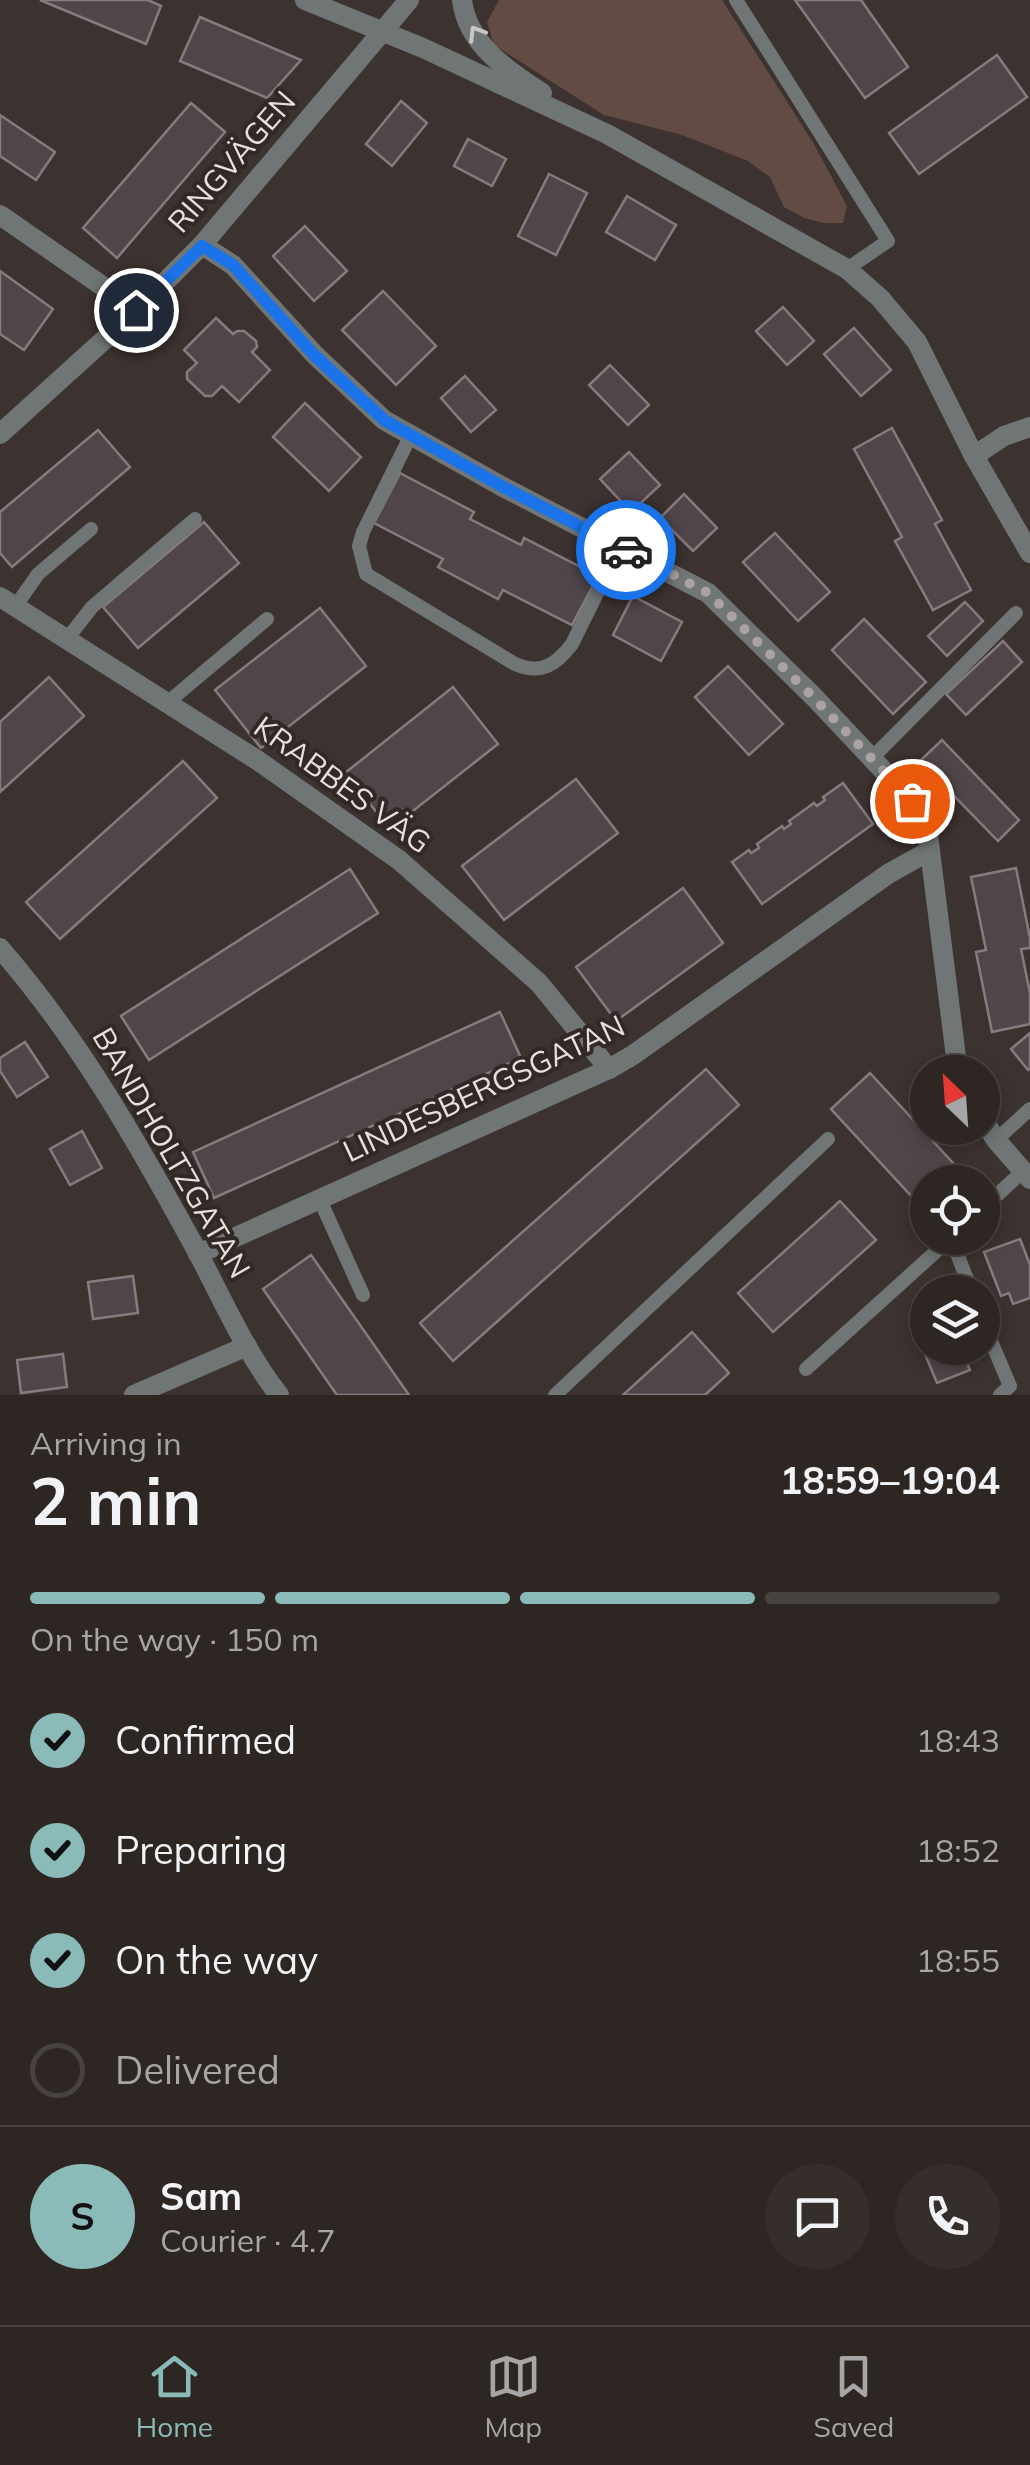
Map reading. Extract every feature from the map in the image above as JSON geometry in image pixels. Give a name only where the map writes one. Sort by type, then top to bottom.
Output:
[{"type":"street","points":[[305,0],[423,48],[607,134]]},
{"type":"street","name":"RINGVÄGEN","points":[[0,434],[202,246],[409,0]]},
{"type":"street","points":[[462,0],[474,34],[497,61],[531,86],[607,134],[847,268],[880,298],[917,342],[974,456],[1030,553]]},
{"type":"street","points":[[0,215],[136,310]]},
{"type":"street","points":[[202,246],[233,265],[314,355],[384,420],[503,487],[708,593],[872,758],[912,801],[923,820],[956,1055]]},
{"type":"street","points":[[974,456],[1004,436],[1030,427]]},
{"type":"street","name":"KRABBES VÄG","points":[[8,602],[257,760],[399,860],[539,983],[610,1069]]},
{"type":"street","name":"LINDESBERGSGATAN","points":[[198,1254],[610,1069],[888,874],[930,851]]},
{"type":"street","name":"BANDHOLTZGATAN","points":[[0,948],[78,1046],[146,1158],[247,1346],[280,1395]]},
{"type":"street","points":[[1000,1145],[1027,1175]]},
{"type":"street","points":[[134,1395],[247,1346]]},
{"type":"lane","points":[[736,0],[888,240],[847,268]]},
{"type":"lane","points":[[411,435],[363,532],[359,546],[366,574],[514,664],[537,669],[550,667],[562,658],[620,547]]},
{"type":"lane","points":[[67,640],[92,608],[195,518]]},
{"type":"lane","points":[[8,602],[91,529]]},
{"type":"lane","points":[[872,758],[1016,613]]},
{"type":"lane","points":[[167,702],[267,620]]},
{"type":"lane","points":[[1000,1136],[1030,1109]]},
{"type":"lane","points":[[555,1395],[828,1140]]},
{"type":"lane","points":[[1000,1195],[1027,1175]]},
{"type":"lane","points":[[320,1200],[363,1295]]},
{"type":"lane","points":[[806,1369],[932,1255]]},
{"type":"lane","points":[[1000,1362],[1010,1386],[1000,1395]]},
{"type":"shaded area","points":[[499,0],[722,0],[814,144],[847,206],[843,223],[804,218],[784,207],[770,177],[748,161],[682,135],[604,115],[494,45],[487,22]]},
{"type":"building","points":[[40,0],[148,0],[161,6],[146,44]]},
{"type":"building","points":[[795,0],[861,0],[908,67],[865,98]]},
{"type":"building","points":[[200,17],[301,60],[267,98],[180,61]]},
{"type":"building","points":[[997,55],[1027,97],[919,174],[889,133]]},
{"type":"building","points":[[401,101],[427,123],[392,166],[366,144]]},
{"type":"building","points":[[191,103],[225,132],[117,258],[83,228]]},
{"type":"building","points":[[0,115],[55,152],[36,180],[0,156]]},
{"type":"building","points":[[468,139],[506,159],[492,186],[454,166]]},
{"type":"building","points":[[549,174],[587,193],[556,255],[518,236]]},
{"type":"building","points":[[627,196],[676,225],[655,260],[606,232]]},
{"type":"building","points":[[305,226],[347,271],[314,301],[273,256]]},
{"type":"building","points":[[0,271],[53,309],[24,350],[0,334]]},
{"type":"building","points":[[383,291],[436,346],[396,385],[342,330]]},
{"type":"building","points":[[783,307],[814,341],[787,365],[756,331]]},
{"type":"building","points":[[216,318],[233,334],[244,331],[256,341],[252,352],[270,370],[239,402],[222,386],[212,396],[205,396],[187,379],[187,372],[197,363],[184,350]]},
{"type":"building","points":[[854,328],[891,370],[861,396],[824,354]]},
{"type":"building","points":[[610,365],[649,405],[628,425],[589,385]]},
{"type":"building","points":[[465,376],[496,410],[471,432],[441,398]]},
{"type":"building","points":[[305,403],[361,457],[329,491],[273,437]]},
{"type":"building","points":[[892,428],[942,520],[935,524],[971,590],[933,610],[895,541],[902,537],[854,449]]},
{"type":"building","points":[[98,430],[130,467],[12,567],[0,553],[0,512]]},
{"type":"building","points":[[629,452],[660,485],[631,512],[600,479]]},
{"type":"building","points":[[400,473],[474,512],[470,519],[521,545],[524,538],[598,576],[572,625],[503,590],[498,599],[438,567],[443,559],[374,523]]},
{"type":"building","points":[[684,494],[717,528],[693,551],[660,518]]},
{"type":"building","points":[[204,522],[239,563],[138,648],[103,607]]},
{"type":"building","points":[[775,533],[830,592],[798,621],[743,562]]},
{"type":"building","points":[[633,596],[682,622],[661,661],[613,635]]},
{"type":"building","points":[[965,602],[983,621],[947,656],[928,636]]},
{"type":"building","points":[[320,608],[366,666],[261,748],[215,690]]},
{"type":"building","points":[[864,619],[926,682],[893,714],[832,650]]},
{"type":"building","points":[[1003,641],[1022,662],[966,715],[946,694]]},
{"type":"building","points":[[728,666],[783,724],[749,755],[695,697]]},
{"type":"building","points":[[49,677],[84,716],[0,792],[0,722]]},
{"type":"building","points":[[453,687],[498,744],[390,829],[345,773]]},
{"type":"building","points":[[942,740],[1019,820],[998,841],[920,761]]},
{"type":"building","points":[[183,761],[217,798],[60,939],[26,902]]},
{"type":"building","points":[[576,779],[618,833],[504,920],[462,866]]},
{"type":"building","points":[[843,783],[873,824],[762,904],[732,862],[759,848],[757,844],[791,824],[789,821],[814,803],[817,806]]},
{"type":"building","points":[[1016,868],[1030,938],[1030,948],[1021,949],[1030,993],[1030,1024],[992,1032],[976,952],[986,950],[971,877]]},
{"type":"building","points":[[350,869],[378,913],[149,1060],[121,1016]]},
{"type":"building","points":[[683,888],[723,943],[616,1021],[576,967]]},
{"type":"building","points":[[500,1012],[521,1058],[214,1198],[193,1152]]},
{"type":"building","points":[[1030,1033],[1030,1068],[1028,1070],[1011,1049]]},
{"type":"building","points":[[25,1042],[48,1077],[17,1097],[0,1071],[0,1058]]},
{"type":"building","points":[[706,1069],[739,1105],[453,1361],[420,1323]]},
{"type":"building","points":[[870,1073],[910,1116],[910,1145],[936,1145],[953,1163],[910,1165],[910,1195],[831,1109]]},
{"type":"building","points":[[82,1131],[102,1168],[70,1185],[50,1149]]},
{"type":"building","points":[[840,1201],[876,1240],[773,1332],[738,1293]]},
{"type":"building","points":[[1020,1239],[1030,1265],[1030,1298],[1013,1304],[1009,1293],[1001,1296],[1000,1275],[993,1275],[985,1255],[1000,1255],[1000,1246]]},
{"type":"building","points":[[311,1255],[409,1395],[337,1395],[263,1289]]},
{"type":"building","points":[[133,1276],[138,1313],[93,1319],[88,1282]]},
{"type":"building","points":[[692,1332],[729,1373],[705,1395],[623,1395]]},
{"type":"building","points":[[63,1354],[67,1387],[21,1393],[17,1360]]},
{"type":"building","points":[[930,1365],[968,1365],[970,1370],[937,1383]]},
{"type":"way so far","points":[[626,550],[708,593],[912,801]]},
{"type":"route","points":[[136,310],[202,246],[233,265],[314,355],[384,420],[626,550]]}]
